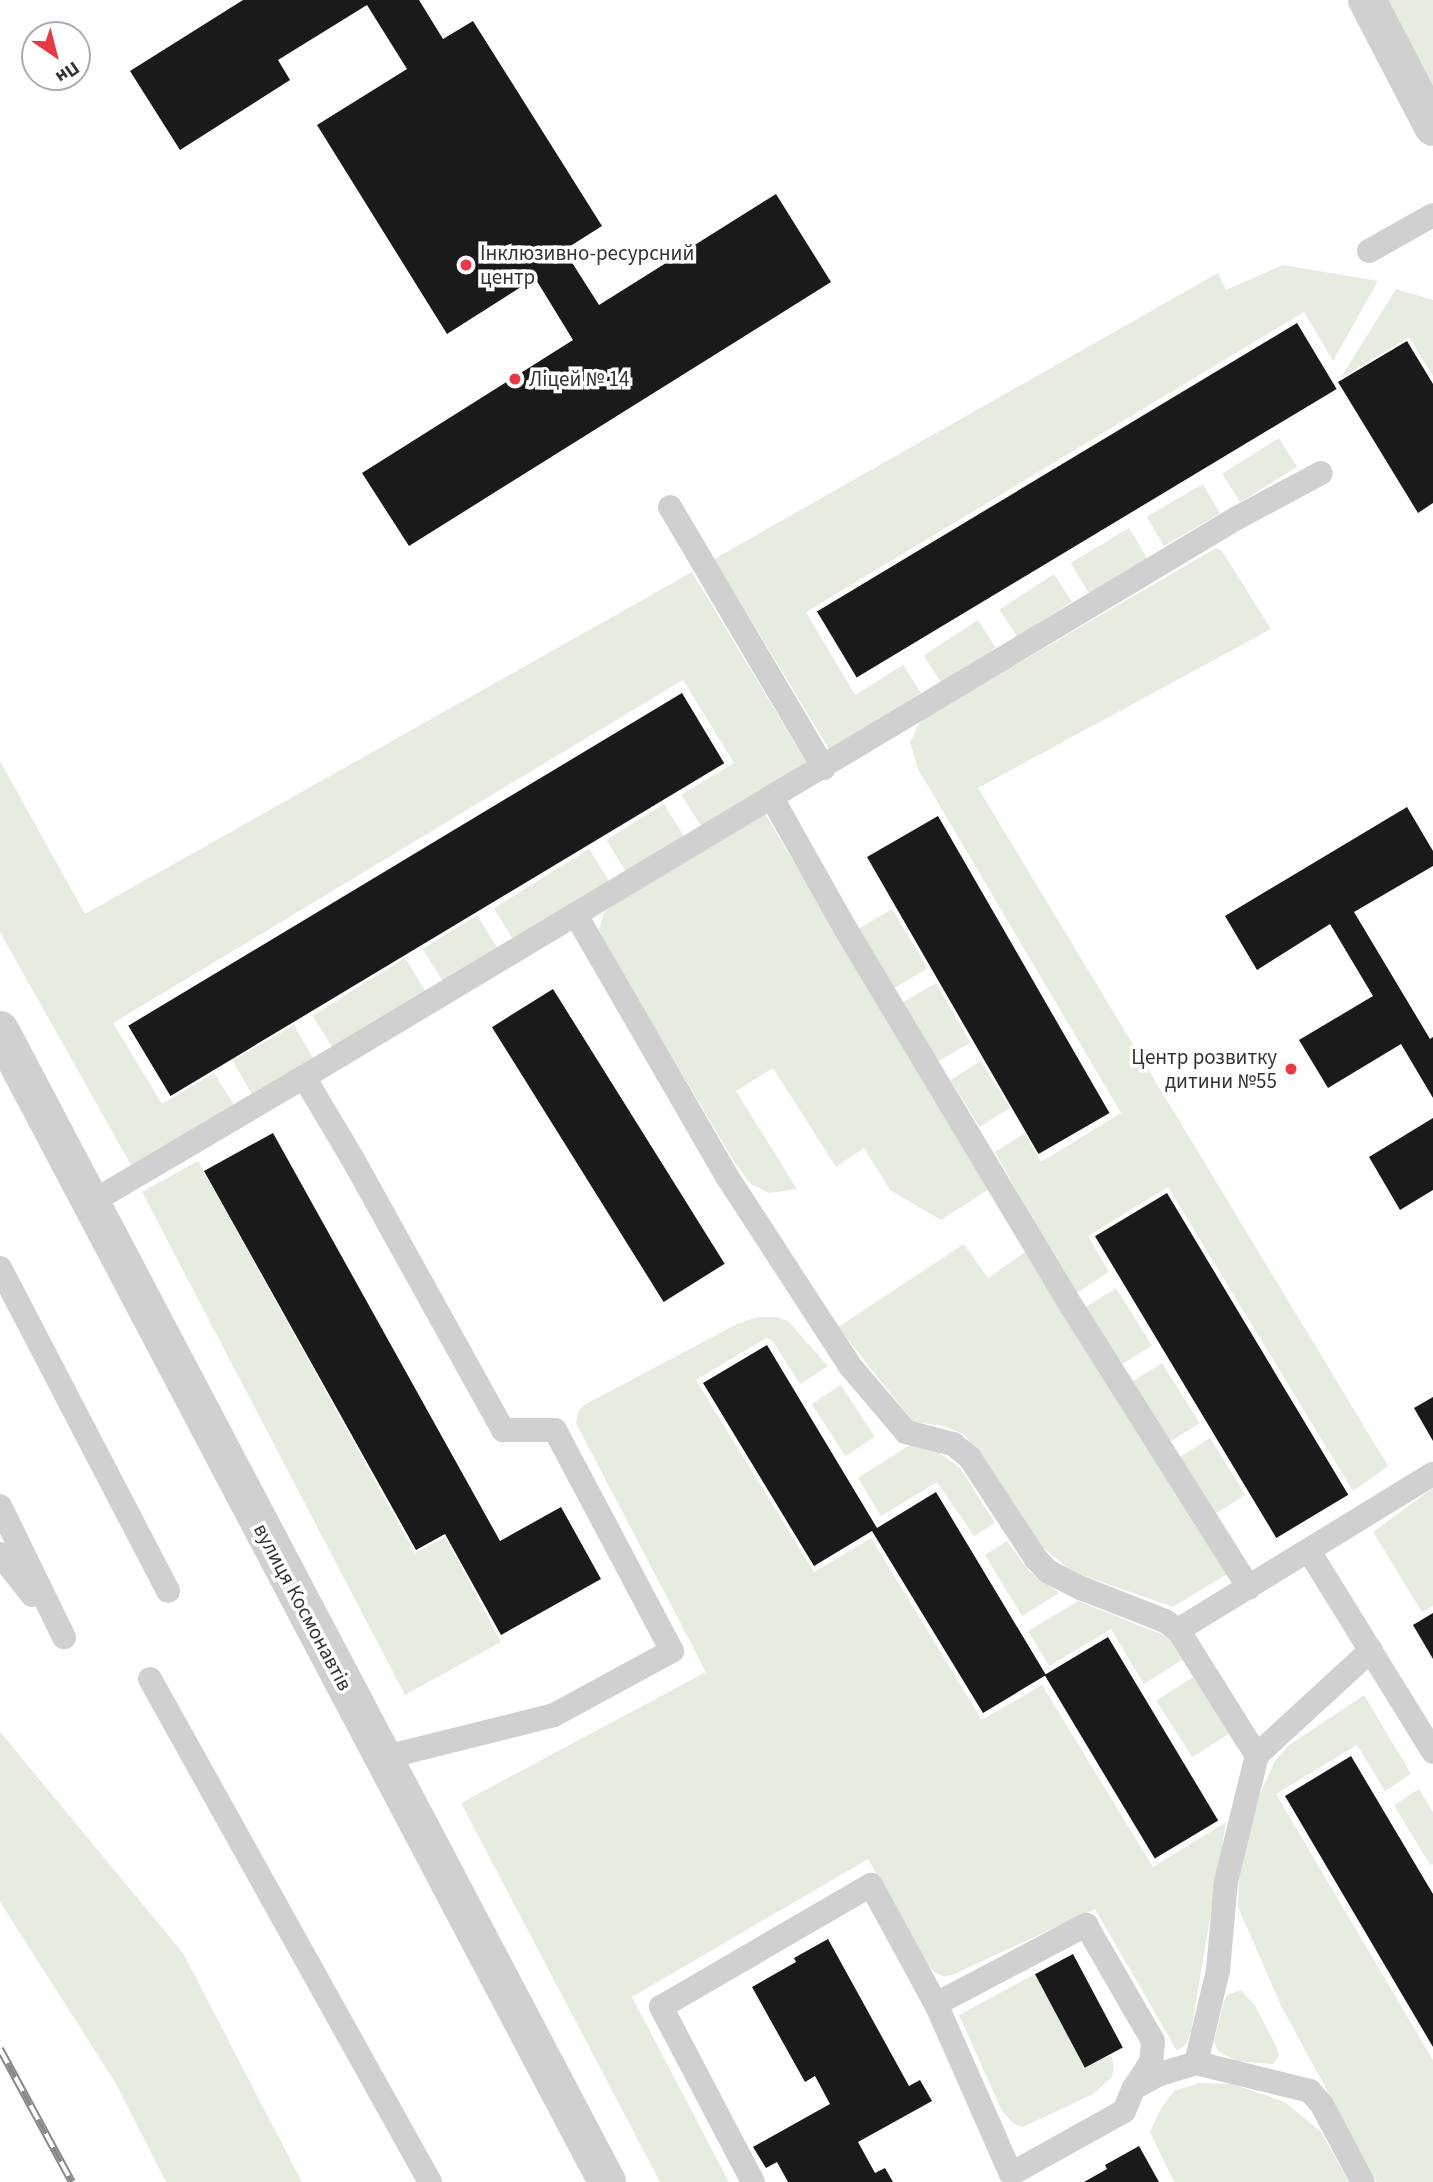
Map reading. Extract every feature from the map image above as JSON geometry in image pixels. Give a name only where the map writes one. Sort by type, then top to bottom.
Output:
[{"type":"street","points":[[1367,0],[1433,127]]},
{"type":"street","name":"вулиця Космонавтів","points":[[3,1043],[607,2182]]},
{"type":"lane","points":[[1369,251],[1433,215]]},
{"type":"lane","points":[[90,1203],[824,768],[1237,518],[1321,473]]},
{"type":"lane","points":[[670,507],[824,768]]},
{"type":"lane","points":[[772,798],[845,928],[1072,1307],[1249,1588]]},
{"type":"lane","points":[[576,915],[728,1178],[850,1366],[906,1432],[953,1444],[970,1458],[1036,1559],[1049,1572],[1178,1630],[1257,1755]]},
{"type":"lane","points":[[304,1077],[354,1161],[503,1430],[555,1430],[672,1651],[554,1715],[382,1758]]},
{"type":"lane","points":[[0,1268],[168,1591]]},
{"type":"lane","points":[[1178,1630],[1433,1474]]},
{"type":"lane","points":[[0,1506],[64,1637],[0,1555]]},
{"type":"lane","points":[[1309,1551],[1433,1752]]},
{"type":"lane","points":[[1196,2063],[1218,1970],[1226,1881],[1257,1755],[1371,1650]]},
{"type":"lane","points":[[150,1679],[430,2182]]},
{"type":"lane","points":[[753,2182],[661,2007],[871,1885],[936,2004],[1010,2178],[1124,2111],[1134,2088],[1151,2062],[1153,2041],[1086,1925],[936,2004]]},
{"type":"lane","points":[[1134,2088],[1157,2075],[1196,2063],[1310,2091],[1363,2182]]},
{"type":"shaded area","points":[[1388,0],[1433,0],[1433,95]]},
{"type":"shaded area","points":[[1283,265],[1378,281],[1333,361],[1304,312],[806,612],[855,695],[903,665],[921,693],[829,749],[714,559],[1218,273],[1226,290]]},
{"type":"shaded area","points":[[1396,289],[1433,300],[1433,376],[1409,337],[1340,379]]},
{"type":"shaded area","points":[[1279,438],[1297,467],[1240,502],[1222,474]]},
{"type":"shaded area","points":[[1203,484],[1220,513],[1164,546],[1147,516]]},
{"type":"shaded area","points":[[1129,528],[1147,558],[1089,593],[1071,563]]},
{"type":"shaded area","points":[[1216,548],[1222,551],[1271,629],[978,788],[1388,1466],[1353,1491],[1168,1187],[1088,1236],[1109,1272],[1075,1294],[995,1152],[1025,1133],[1041,1162],[1121,1113],[918,769],[910,742],[921,720]]},
{"type":"shaded area","points":[[692,572],[806,762],[702,827],[681,795],[734,763],[683,680],[113,1023],[162,1104],[214,1073],[235,1106],[131,1165],[0,932],[0,761],[85,914]]},
{"type":"shaded area","points":[[1054,574],[1072,602],[1017,637],[999,609]]},
{"type":"shaded area","points":[[978,620],[996,648],[941,683],[923,655]]},
{"type":"shaded area","points":[[664,804],[685,838],[628,874],[606,840]]},
{"type":"shaded area","points":[[765,814],[989,1189],[941,1220],[890,1190],[864,1148],[836,1167],[773,1068],[736,1091],[797,1189],[769,1193],[751,1184],[735,1163],[606,946],[599,929],[604,912],[624,896]]},
{"type":"shaded area","points":[[589,849],[610,882],[515,941],[494,908]]},
{"type":"shaded area","points":[[892,909],[928,968],[893,989],[858,930]]},
{"type":"shaded area","points":[[477,915],[498,949],[444,983],[423,949]]},
{"type":"shaded area","points":[[405,958],[426,992],[334,1050],[313,1016]]},
{"type":"shaded area","points":[[936,983],[971,1043],[938,1062],[903,1002]]},
{"type":"shaded area","points":[[294,1025],[313,1059],[252,1094],[233,1060]]},
{"type":"shaded area","points":[[981,1061],[1010,1108],[980,1127],[950,1080]]},
{"type":"shaded area","points":[[198,1161],[415,1553],[445,1537],[501,1642],[405,1695],[142,1192]]},
{"type":"shaded area","points":[[964,1244],[988,1278],[1028,1250],[1229,1573],[1173,1607],[1073,1572],[1042,1547],[965,1435],[944,1426],[913,1422],[838,1327]]},
{"type":"shaded area","points":[[1116,1288],[1152,1346],[1120,1366],[1084,1308]]},
{"type":"shaded area","points":[[758,1317],[776,1317],[788,1321],[828,1366],[800,1384],[772,1340],[766,1338],[696,1380],[814,1572],[871,1538],[982,1720],[1042,1685],[1153,1867],[1226,1822],[1191,2032],[1186,2044],[1177,2051],[1095,1909],[952,1975],[944,1976],[935,1973],[928,1965],[868,1859],[632,1997],[729,2182],[660,2182],[461,1803],[706,1672],[576,1423],[578,1412],[584,1405],[737,1324]]},
{"type":"shaded area","points":[[1162,1363],[1200,1423],[1168,1443],[1131,1383]]},
{"type":"shaded area","points":[[841,1385],[875,1437],[845,1456],[812,1404]]},
{"type":"shaded area","points":[[1210,1438],[1246,1495],[1214,1514],[1179,1458]]},
{"type":"shaded area","points":[[910,1445],[936,1451],[960,1468],[995,1523],[974,1536],[937,1482],[881,1516],[858,1478]]},
{"type":"shaded area","points":[[1433,1488],[1433,1606],[1422,1612],[1373,1532]]},
{"type":"shaded area","points":[[1007,1541],[1029,1571],[1059,1593],[1022,1616],[985,1555]]},
{"type":"shaded area","points":[[1078,1601],[1168,1637],[1182,1660],[1144,1684],[1111,1629],[1049,1666],[1028,1631]]},
{"type":"shaded area","points":[[1193,1677],[1229,1733],[1193,1757],[1156,1701]]},
{"type":"shaded area","points":[[1364,1695],[1411,1774],[1385,1791],[1357,1745],[1276,1794],[1433,2060],[1433,2182],[1377,2182],[1281,2006],[1238,1907],[1239,1873],[1260,1794],[1275,1761],[1289,1745]]},
{"type":"shaded area","points":[[0,1732],[183,1953],[302,2182],[166,2182],[115,2082],[0,1902]]},
{"type":"shaded area","points":[[1419,1789],[1433,1812],[1433,1864],[1430,1865],[1394,1805]]},
{"type":"shaded area","points":[[1035,1974],[1085,2068],[1111,2055],[1114,2067],[1112,2077],[1093,2094],[1023,2127],[1014,2124],[1002,2111],[959,2015]]},
{"type":"shaded area","points":[[1241,1990],[1256,2007],[1277,2048],[1279,2056],[1273,2064],[1236,2061],[1218,2051],[1214,2042],[1227,1995]]},
{"type":"shaded area","points":[[1199,2083],[1232,2084],[1285,2102],[1321,2132],[1349,2182],[1174,2182],[1150,2132],[1160,2110],[1174,2091]]},
{"type":"building","points":[[243,0],[419,0],[443,39],[473,21],[602,226],[564,250],[599,305],[776,194],[831,282],[409,546],[362,473],[573,340],[535,278],[447,334],[317,125],[407,69],[367,5],[278,60],[290,80],[180,150],[130,71]]},
{"type":"building","points":[[1297,323],[1337,389],[857,677],[817,611]]},
{"type":"building","points":[[1407,341],[1433,384],[1433,503],[1418,513],[1338,382]]},
{"type":"building","points":[[682,693],[724,763],[171,1096],[128,1026]]},
{"type":"building","name":"Центр розвитку дитини №55","points":[[1407,807],[1433,851],[1433,866],[1354,912],[1430,1039],[1433,1037],[1433,1098],[1401,1044],[1328,1088],[1299,1040],[1373,996],[1330,924],[1257,970],[1225,916]]},
{"type":"building","points":[[938,816],[1110,1113],[1038,1154],[867,857]]},
{"type":"building","points":[[553,989],[725,1264],[664,1302],[492,1027]]},
{"type":"building","points":[[1433,1118],[1433,1190],[1400,1210],[1369,1157]]},
{"type":"building","points":[[273,1133],[500,1541],[561,1507],[601,1579],[501,1635],[445,1534],[416,1550],[204,1171]]},
{"type":"building","points":[[1167,1193],[1348,1495],[1276,1538],[1095,1236]]},
{"type":"building","points":[[767,1345],[877,1528],[936,1492],[1046,1675],[983,1713],[872,1531],[814,1566],[703,1383]]},
{"type":"building","points":[[1433,1397],[1433,1441],[1414,1408]]},
{"type":"building","points":[[1433,1613],[1433,1659],[1413,1625]]},
{"type":"building","points":[[1108,1637],[1218,1820],[1155,1859],[1045,1675]]},
{"type":"building","points":[[1351,1756],[1433,1894],[1433,2047],[1285,1796]]},
{"type":"building","points":[[828,1939],[909,2086],[920,2080],[932,2101],[858,2142],[875,2173],[885,2168],[893,2182],[788,2182],[777,2162],[766,2168],[753,2147],[830,2104],[815,2076],[805,2082],[752,1987],[796,1962],[794,1958]]},
{"type":"building","points":[[1073,1954],[1123,2048],[1085,2068],[1035,1974]]},
{"type":"building","points":[[1139,2146],[1159,2182],[1084,2182],[1107,2169],[1105,2165]]},
{"type":"railway","points":[[0,2049],[72,2182]]},
{"type":"place","name":"Інклюзивно-ресурсний центр","points":[[466,265]]},
{"type":"place","name":"Ліцей № 14","points":[[515,379]]},
{"type":"place","name":"Центр розвитку дитини №55","points":[[1291,1069]]}]
